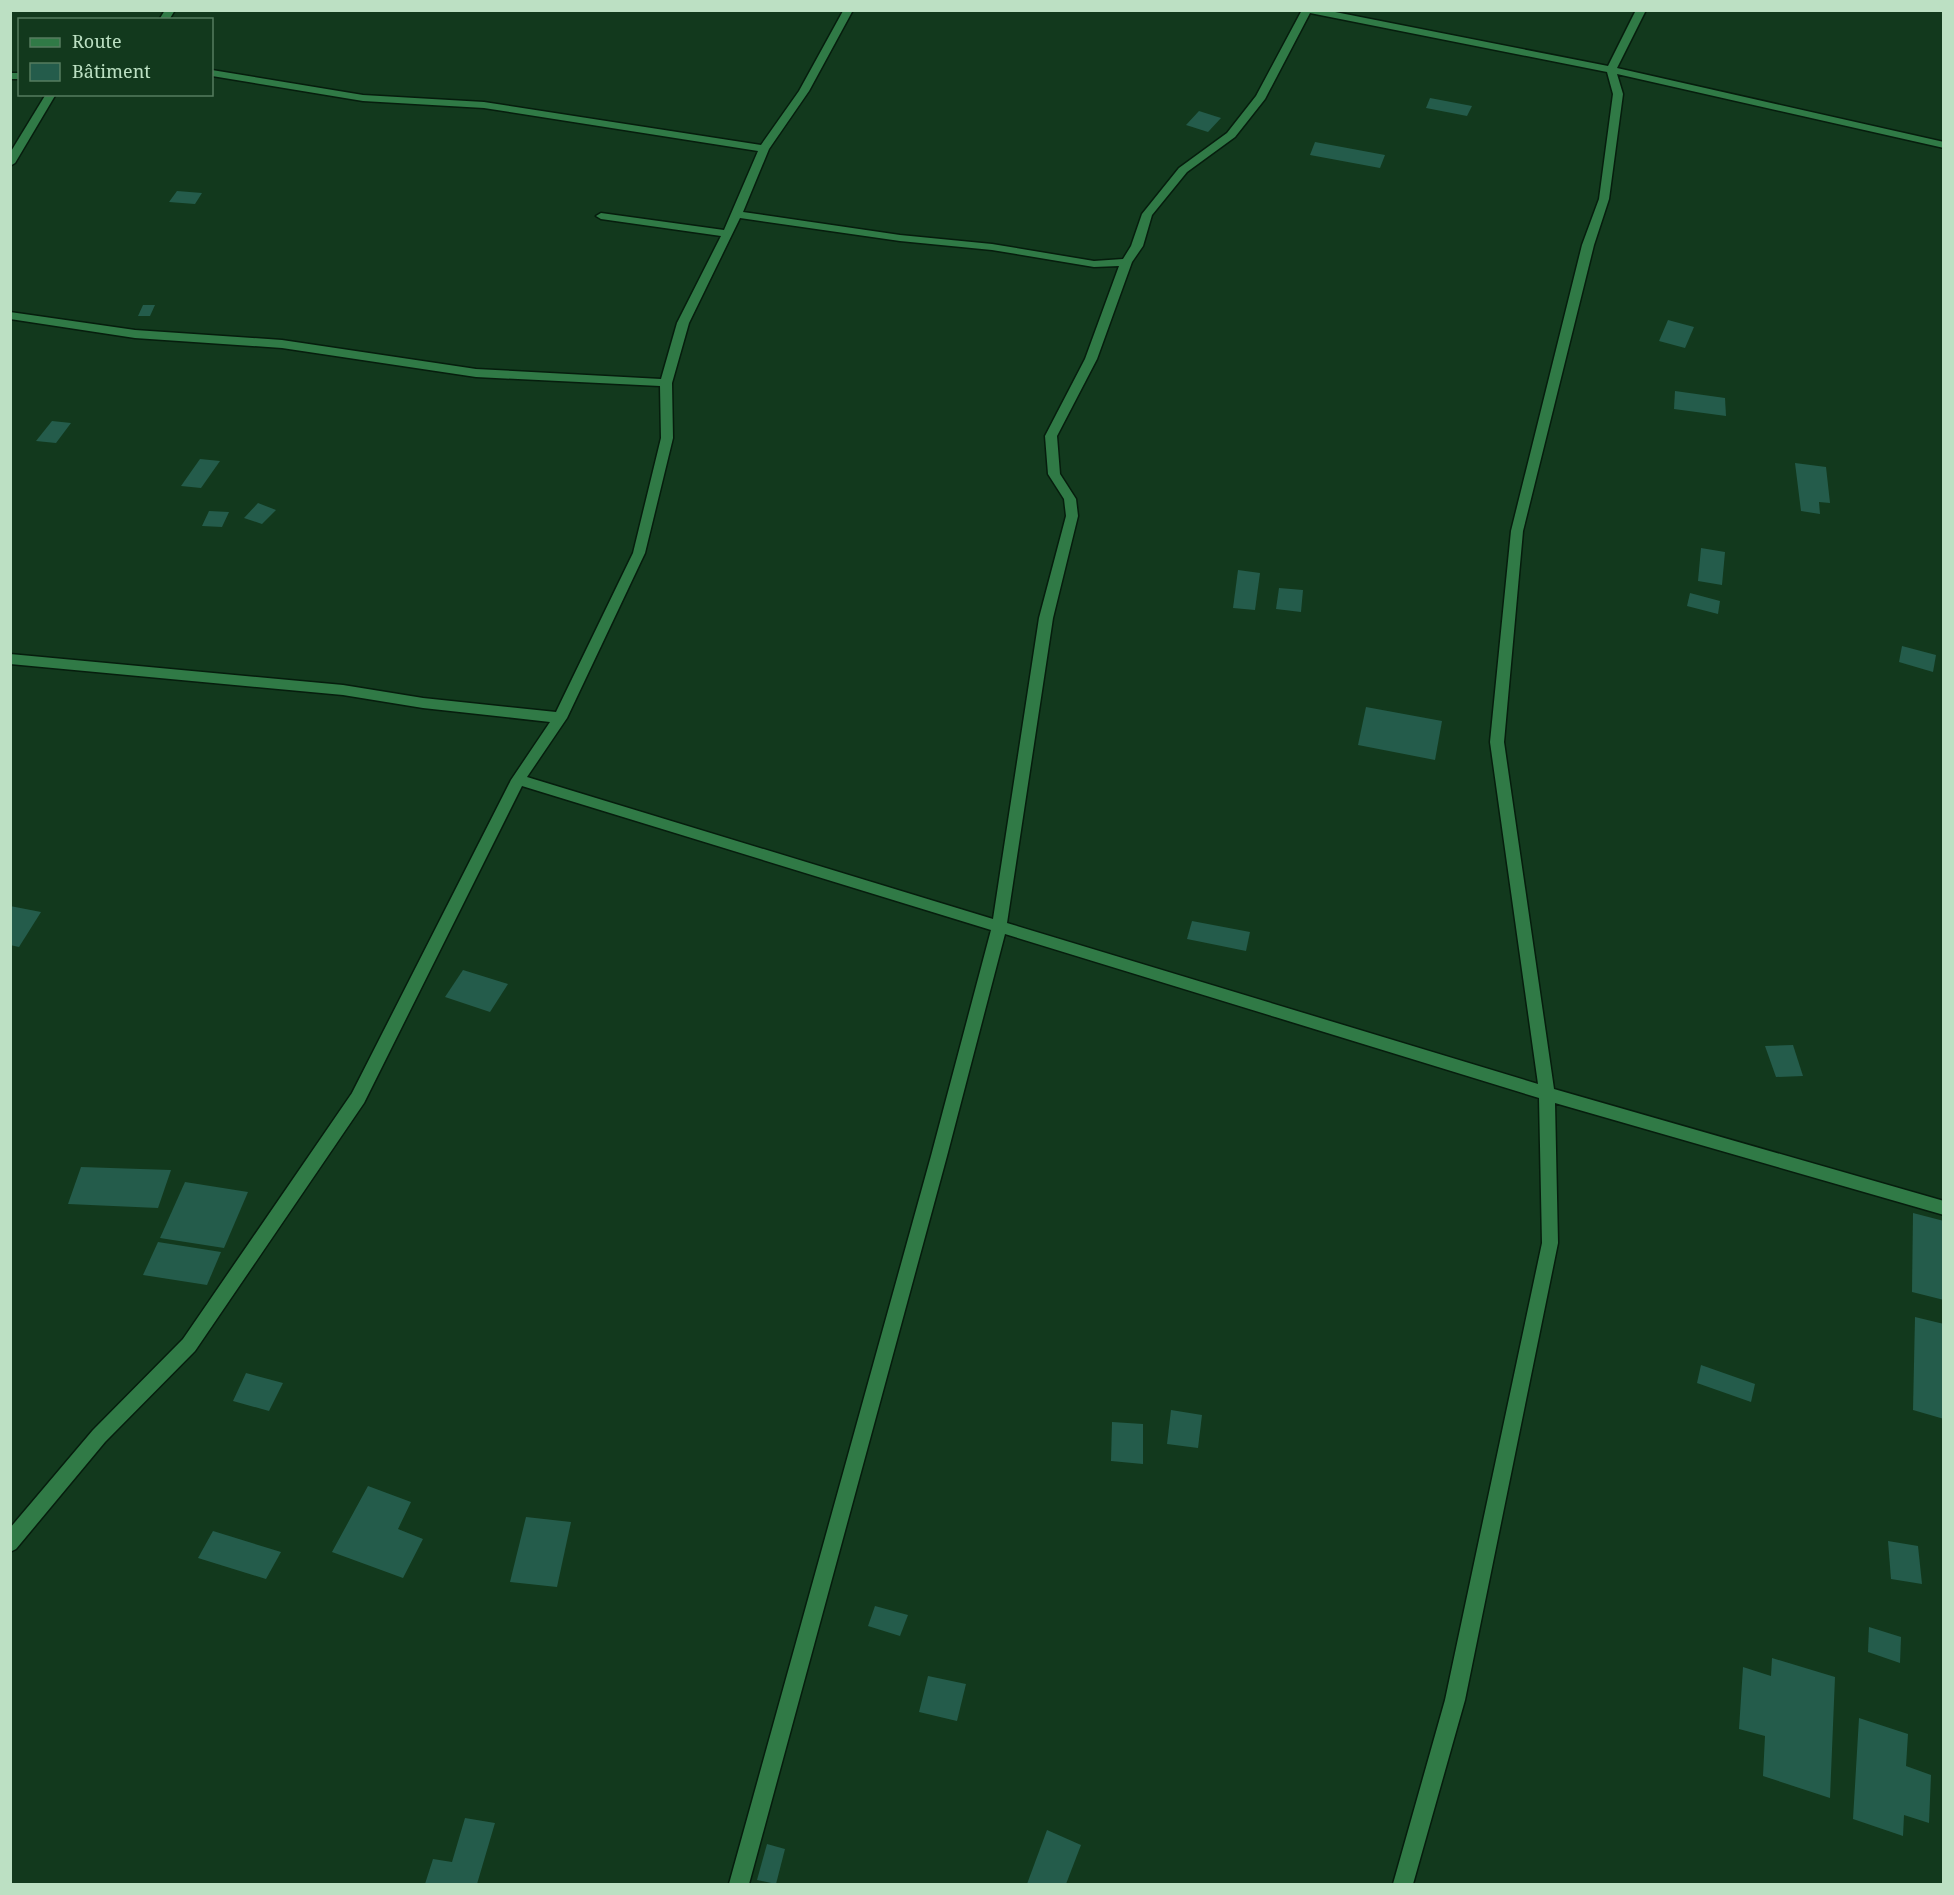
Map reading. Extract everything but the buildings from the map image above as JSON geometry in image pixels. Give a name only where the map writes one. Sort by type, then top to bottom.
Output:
[{"type":"street","points":[[739,1884],[939,1156],[999,927],[1046,618],[1072,516],[1070,499],[1054,474],[1052,436],[1091,359],[1126,262],[1137,246],[1147,214],[1183,170],[1231,135],[1261,97],[1307,10],[1611,70],[1944,145]]},
{"type":"street","points":[[1403,1884],[1455,1700],[1550,1243],[1547,1094],[1497,742],[1517,531],[1588,245],[1604,199],[1618,94],[1611,70],[1641,10]]},
{"type":"street","points":[[10,1543],[99,1436],[189,1345],[358,1098],[518,780],[560,718],[639,553],[667,438],[666,383],[683,323],[728,234],[764,148],[804,91],[848,11]]},
{"type":"street","points":[[213,74],[363,98],[496,107],[764,148]]},
{"type":"street","points":[[10,163],[50,96]]},
{"type":"street","points":[[736,214],[900,238],[992,247],[1094,264],[1126,262]]},
{"type":"street","points":[[600,216],[728,234]]},
{"type":"street","points":[[10,315],[135,334],[293,345],[476,373],[666,383]]},
{"type":"street","points":[[10,659],[343,690],[423,703],[560,718]]},
{"type":"street","points":[[518,780],[1547,1094],[1944,1208]]}]
